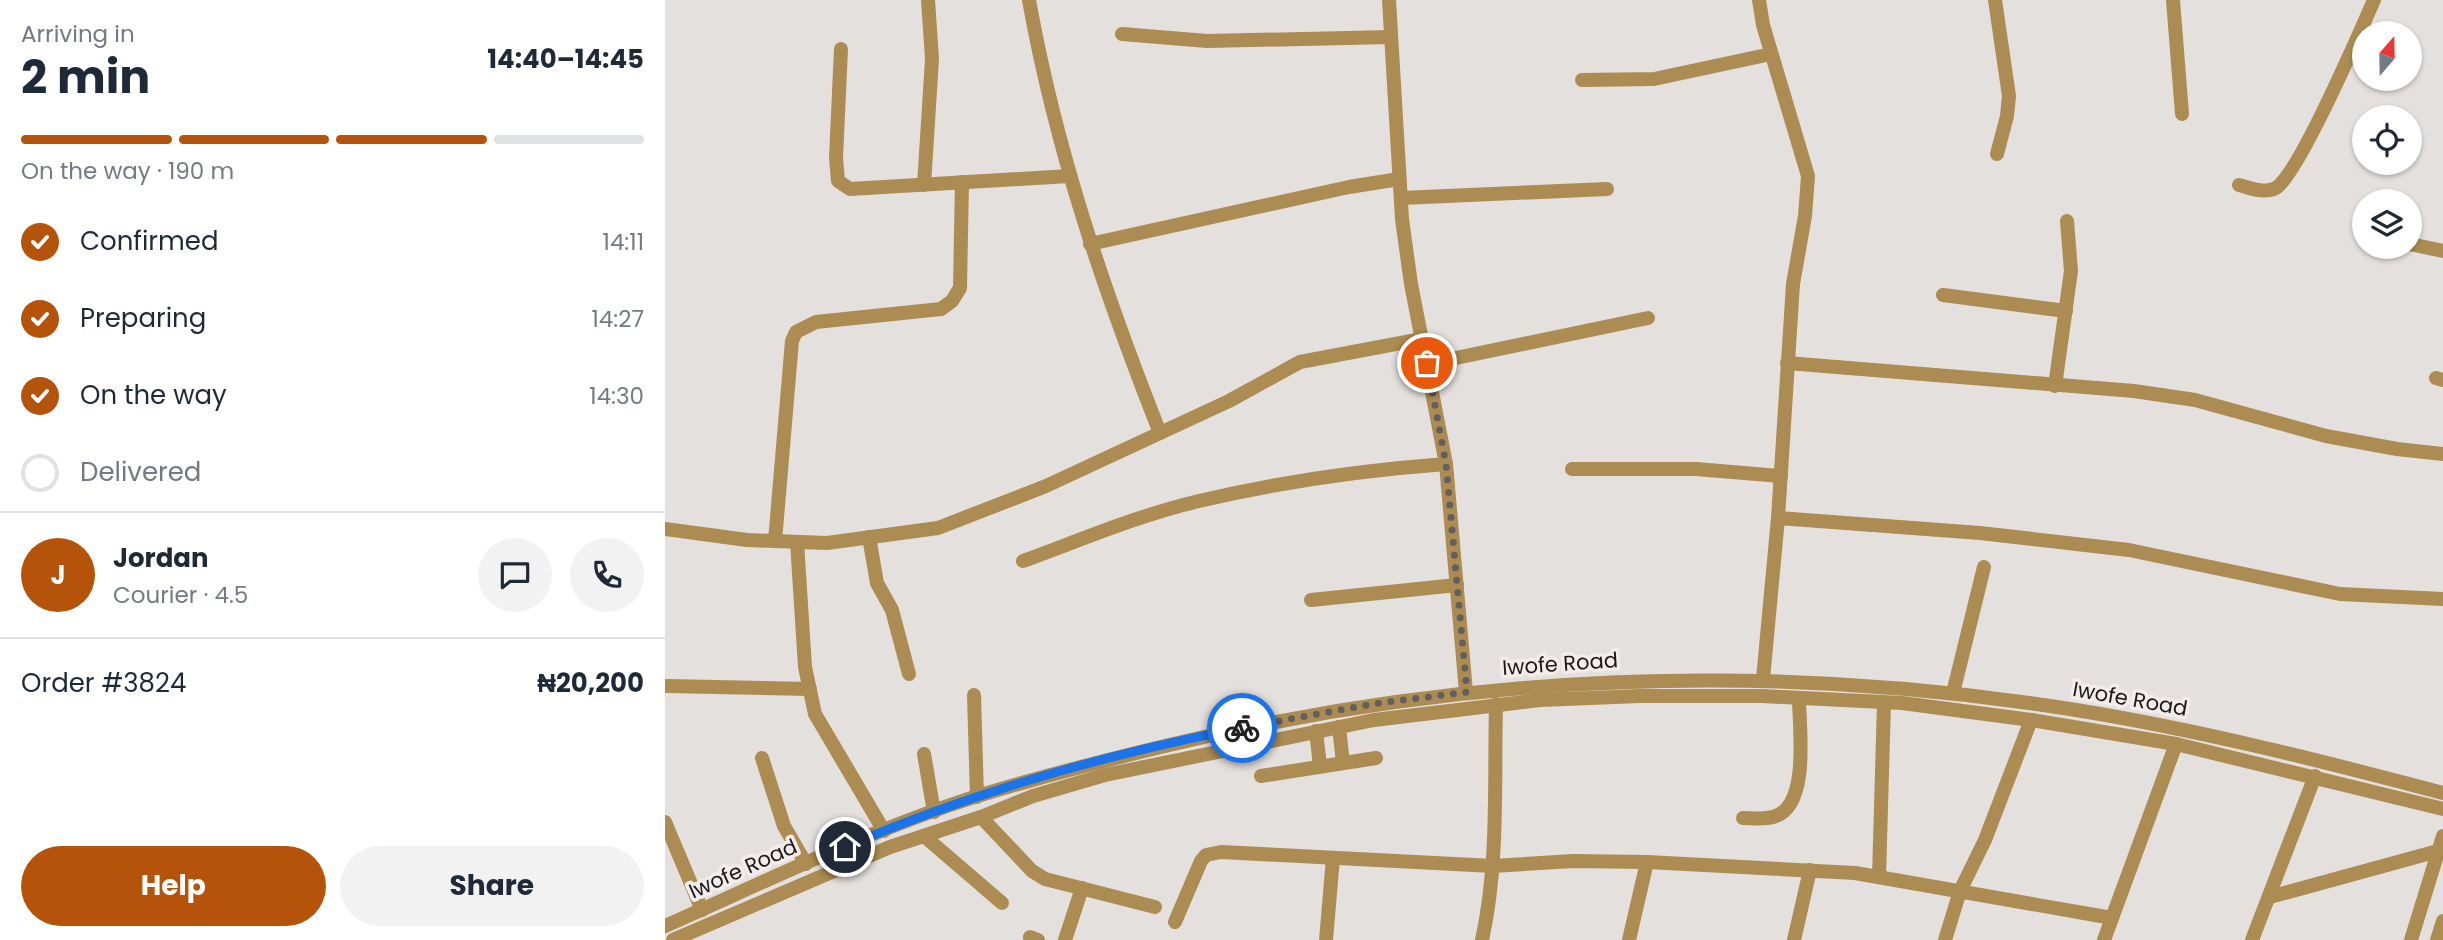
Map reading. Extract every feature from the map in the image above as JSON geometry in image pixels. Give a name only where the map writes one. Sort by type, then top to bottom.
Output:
[{"type":"street","points":[[925,185],[932,59],[928,0]]},
{"type":"street","points":[[1029,0],[1037,47],[1069,176],[1118,326],[1160,433]]},
{"type":"street","points":[[1389,0],[1401,198],[1411,284],[1446,464],[1467,692]]},
{"type":"street","points":[[1759,0],[1808,176],[1805,216],[1793,284],[1778,518],[1763,679]]},
{"type":"street","points":[[1995,0],[2009,96],[1997,154]]},
{"type":"street","points":[[2173,0],[2182,114]]},
{"type":"street","points":[[2239,185],[2265,191],[2277,187],[2298,157],[2330,96],[2374,0]]},
{"type":"street","points":[[1122,34],[1207,41],[1391,37]]},
{"type":"street","points":[[841,49],[836,158],[838,181],[850,189],[1069,176]]},
{"type":"street","points":[[1582,80],[1654,79],[1772,54]]},
{"type":"street","points":[[1090,244],[1349,187],[1399,179]]},
{"type":"street","points":[[775,541],[792,341],[796,332],[816,322],[941,309],[952,301],[960,288],[962,182]]},
{"type":"street","points":[[1401,198],[1607,190]]},
{"type":"street","points":[[2055,386],[2071,271],[2067,221]]},
{"type":"street","points":[[2422,247],[2443,251]]},
{"type":"street","points":[[1943,295],[2066,311]]},
{"type":"street","points":[[1427,363],[1648,318]]},
{"type":"street","points":[[665,529],[747,540],[827,543],[938,528],[1046,486],[1229,401],[1300,362],[1422,339]]},
{"type":"street","points":[[1787,363],[2134,391],[2195,400],[2326,436],[2443,454]]},
{"type":"street","points":[[1023,561],[1198,501],[1397,467],[1446,464]]},
{"type":"street","points":[[1572,468],[1696,469],[1781,476]]},
{"type":"street","points":[[1778,518],[1980,533],[2129,550],[2340,594],[2443,599]]},
{"type":"street","points":[[869,537],[877,583],[892,610],[909,674]]},
{"type":"street","points":[[797,542],[805,667],[815,714],[884,831]]},
{"type":"street","points":[[1953,694],[1984,567]]},
{"type":"street","points":[[1311,600],[1457,585]]},
{"type":"street","name":"Iwofe Road","points":[[665,926],[934,812],[1103,760],[1216,733],[1372,704],[1467,692],[1627,681],[1763,679],[1953,694],[2076,710],[2182,729],[2443,793]]},
{"type":"street","points":[[667,686],[810,689]]},
{"type":"street","points":[[974,695],[977,797]]},
{"type":"street","name":"Iwofe Road","points":[[673,940],[890,847],[981,817],[1033,796],[1105,775],[1316,731],[1496,704],[1640,696],[1799,698],[1884,703],[2031,720],[2176,744],[2443,809]]},
{"type":"street","points":[[1743,818],[1774,817],[1784,812],[1795,797],[1799,781],[1799,698]]},
{"type":"street","points":[[1879,877],[1884,703]]},
{"type":"street","points":[[1482,940],[1489,908],[1493,866],[1496,704]]},
{"type":"street","points":[[2075,727],[2076,710]]},
{"type":"street","points":[[1945,940],[1959,891],[1985,841],[2031,720]]},
{"type":"street","points":[[1339,727],[1343,762]]},
{"type":"street","points":[[1316,731],[1320,766]]},
{"type":"street","points":[[2104,940],[2176,744]]},
{"type":"street","points":[[924,754],[934,812]]},
{"type":"street","points":[[762,758],[785,826],[806,864]]},
{"type":"street","points":[[1261,776],[1376,758]]},
{"type":"street","points":[[2252,940],[2315,776]]},
{"type":"street","points":[[981,817],[1032,871],[1045,879],[1155,908]]},
{"type":"street","points":[[665,822],[702,909]]},
{"type":"street","points":[[925,836],[1002,903]]},
{"type":"street","points":[[2411,940],[2443,836]]},
{"type":"street","points":[[2270,897],[2438,851]]},
{"type":"street","points":[[1175,922],[1196,870],[1206,855],[1221,852],[1493,866],[1573,861],[1810,870],[1879,877],[2112,918]]},
{"type":"street","points":[[1327,940],[1333,858]]},
{"type":"street","points":[[1629,940],[1647,862]]},
{"type":"street","points":[[1794,940],[1810,870]]},
{"type":"street","points":[[1065,940],[1082,888]]},
{"type":"street","points":[[2437,940],[2443,921]]},
{"type":"way so far","points":[[1242,728],[1372,704],[1467,692],[1446,464],[1427,363]]},
{"type":"route","points":[[845,847],[952,805],[1029,781],[1103,760],[1242,728]]}]
